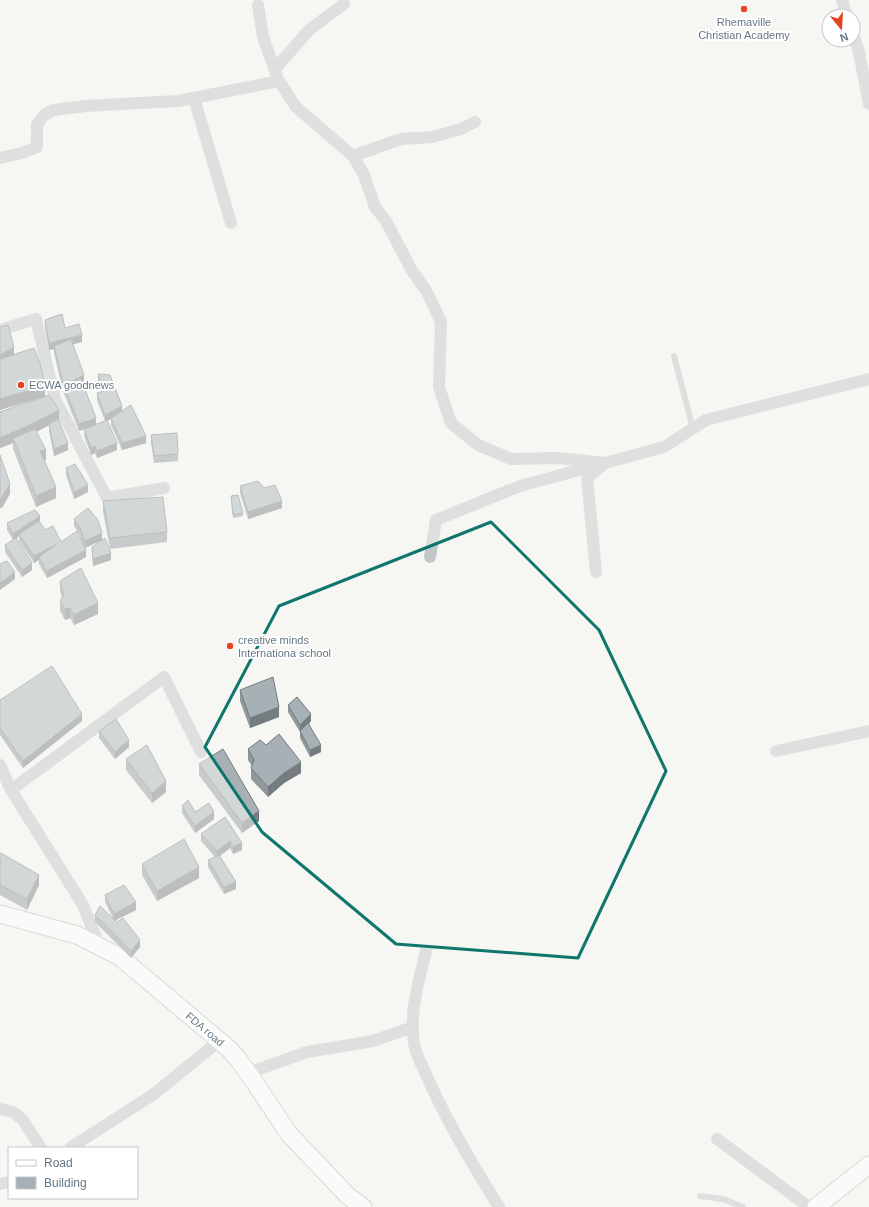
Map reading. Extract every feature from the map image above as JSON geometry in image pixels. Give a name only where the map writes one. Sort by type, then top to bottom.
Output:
[{"type":"street","points":[[258,4],[263,37],[277,75],[296,107],[353,156],[364,176],[375,207],[386,221],[411,269],[427,292],[441,322],[439,387],[451,423],[478,445],[511,459],[557,458],[605,463]]},
{"type":"street","points":[[0,158],[22,153],[38,147],[37,125],[43,116],[53,110],[86,106],[178,101],[277,75],[309,30],[344,4]]},
{"type":"street","points":[[858,48],[869,104]]},
{"type":"street","points":[[194,98],[231,223]]},
{"type":"street","points":[[353,156],[402,139],[432,137],[462,129],[475,122]]},
{"type":"street","points":[[0,330],[36,319],[55,399],[107,498],[164,488]]},
{"type":"street","points":[[430,557],[436,520],[520,486],[664,447],[706,420],[869,378]]},
{"type":"street","points":[[596,572],[587,478],[605,463]]},
{"type":"street","points":[[11,790],[164,677],[201,752]]},
{"type":"street","points":[[776,751],[869,731]]},
{"type":"street","points":[[0,765],[11,790],[83,905],[99,945]]},
{"type":"street","name":"FDA road","points":[[0,914],[77,935],[120,957],[238,1059],[289,1134],[348,1196],[363,1207]]},
{"type":"street","points":[[426,951],[419,978],[413,1016],[414,1045],[434,1094],[499,1207]]},
{"type":"street","points":[[248,1073],[307,1052],[374,1041],[413,1027]]},
{"type":"street","points":[[72,1147],[154,1094],[219,1041]]},
{"type":"street","points":[[0,1109],[12,1112],[22,1119],[40,1147]]},
{"type":"street","points":[[717,1139],[809,1207]]},
{"type":"street","points":[[816,1207],[869,1165]]},
{"type":"lane","points":[[674,356],[693,429]]},
{"type":"lane","points":[[700,1196],[723,1199],[743,1207]]},
{"type":"highlighted area","points":[[491,522],[599,630],[666,771],[578,958],[396,944],[262,832],[205,747],[279,606]]},
{"type":"building","points":[[62,314],[65,328],[79,324],[82,335],[49,343],[45,320]]},
{"type":"building","points":[[8,325],[14,347],[0,355],[0,327]]},
{"type":"building","points":[[71,339],[84,375],[70,382],[81,379],[96,418],[79,424],[63,384],[54,346]]},
{"type":"building","name":"ECWA goodnews","points":[[34,348],[40,363],[45,386],[0,399],[0,359]]},
{"type":"building","points":[[98,374],[110,375],[122,406],[105,415],[97,393],[104,391]]},
{"type":"building","points":[[49,395],[59,410],[0,438],[0,412]]},
{"type":"building","points":[[131,405],[146,436],[122,443],[111,418]]},
{"type":"building","points":[[58,419],[68,443],[54,449],[49,424]]},
{"type":"building","points":[[107,420],[117,443],[97,451],[95,446],[91,448],[84,429]]},
{"type":"building","points":[[35,429],[46,450],[40,451],[56,487],[36,496],[13,438]]},
{"type":"building","points":[[177,433],[178,454],[154,456],[151,435]]},
{"type":"building","points":[[0,455],[10,484],[0,498]]},
{"type":"building","points":[[75,464],[88,485],[74,492],[66,468]]},
{"type":"building","points":[[258,481],[264,488],[275,485],[282,501],[248,512],[240,486]]},
{"type":"building","points":[[238,495],[243,513],[233,515],[231,496]]},
{"type":"building","points":[[163,497],[167,532],[110,538],[103,501]]},
{"type":"building","points":[[88,508],[98,520],[102,533],[85,541],[80,528],[74,519]]},
{"type":"building","points":[[35,510],[40,516],[13,534],[7,523]]},
{"type":"building","points":[[39,521],[45,530],[53,526],[61,542],[77,531],[86,550],[47,571],[39,557],[57,544],[34,556],[19,534]]},
{"type":"building","points":[[16,538],[32,563],[22,570],[5,545]]},
{"type":"building","points":[[105,538],[111,553],[93,559],[92,547]]},
{"type":"building","points":[[7,561],[15,572],[0,583],[0,564]]},
{"type":"building","points":[[81,568],[98,603],[74,615],[70,608],[65,609],[60,601],[64,595],[60,581]]},
{"type":"building","points":[[52,666],[82,714],[23,761],[0,728],[0,700]]},
{"type":"building","points":[[273,677],[279,707],[250,718],[240,690]]},
{"type":"building","points":[[297,697],[311,714],[300,725],[288,705]]},
{"type":"building","points":[[116,719],[129,740],[115,752],[99,731]]},
{"type":"building","points":[[308,723],[321,745],[310,750],[300,731]]},
{"type":"building","points":[[279,734],[301,762],[284,773],[268,787],[251,768],[254,760],[248,749],[260,740],[266,745]]},
{"type":"building","points":[[147,745],[166,781],[152,793],[126,759]]},
{"type":"building","points":[[223,749],[259,811],[242,823],[199,764]]},
{"type":"building","points":[[188,800],[195,812],[209,803],[214,812],[195,826],[182,806]]},
{"type":"building","points":[[225,817],[242,843],[233,847],[230,841],[217,851],[201,834]]},
{"type":"building","points":[[184,839],[199,867],[157,891],[142,864]]},
{"type":"building","points":[[1,853],[39,875],[27,899],[0,885]]},
{"type":"building","points":[[219,855],[236,882],[224,887],[208,860]]},
{"type":"building","points":[[124,885],[136,902],[114,914],[105,895]]},
{"type":"building","points":[[100,906],[117,922],[123,918],[140,940],[131,951],[95,915]]},
{"type":"place","name":"Rhemaville Christian Academy","points":[[744,9]]},
{"type":"place","name":"ECWA goodnews","points":[[21,385]]},
{"type":"place","name":"creative minds Internationa school","points":[[230,646]]}]
